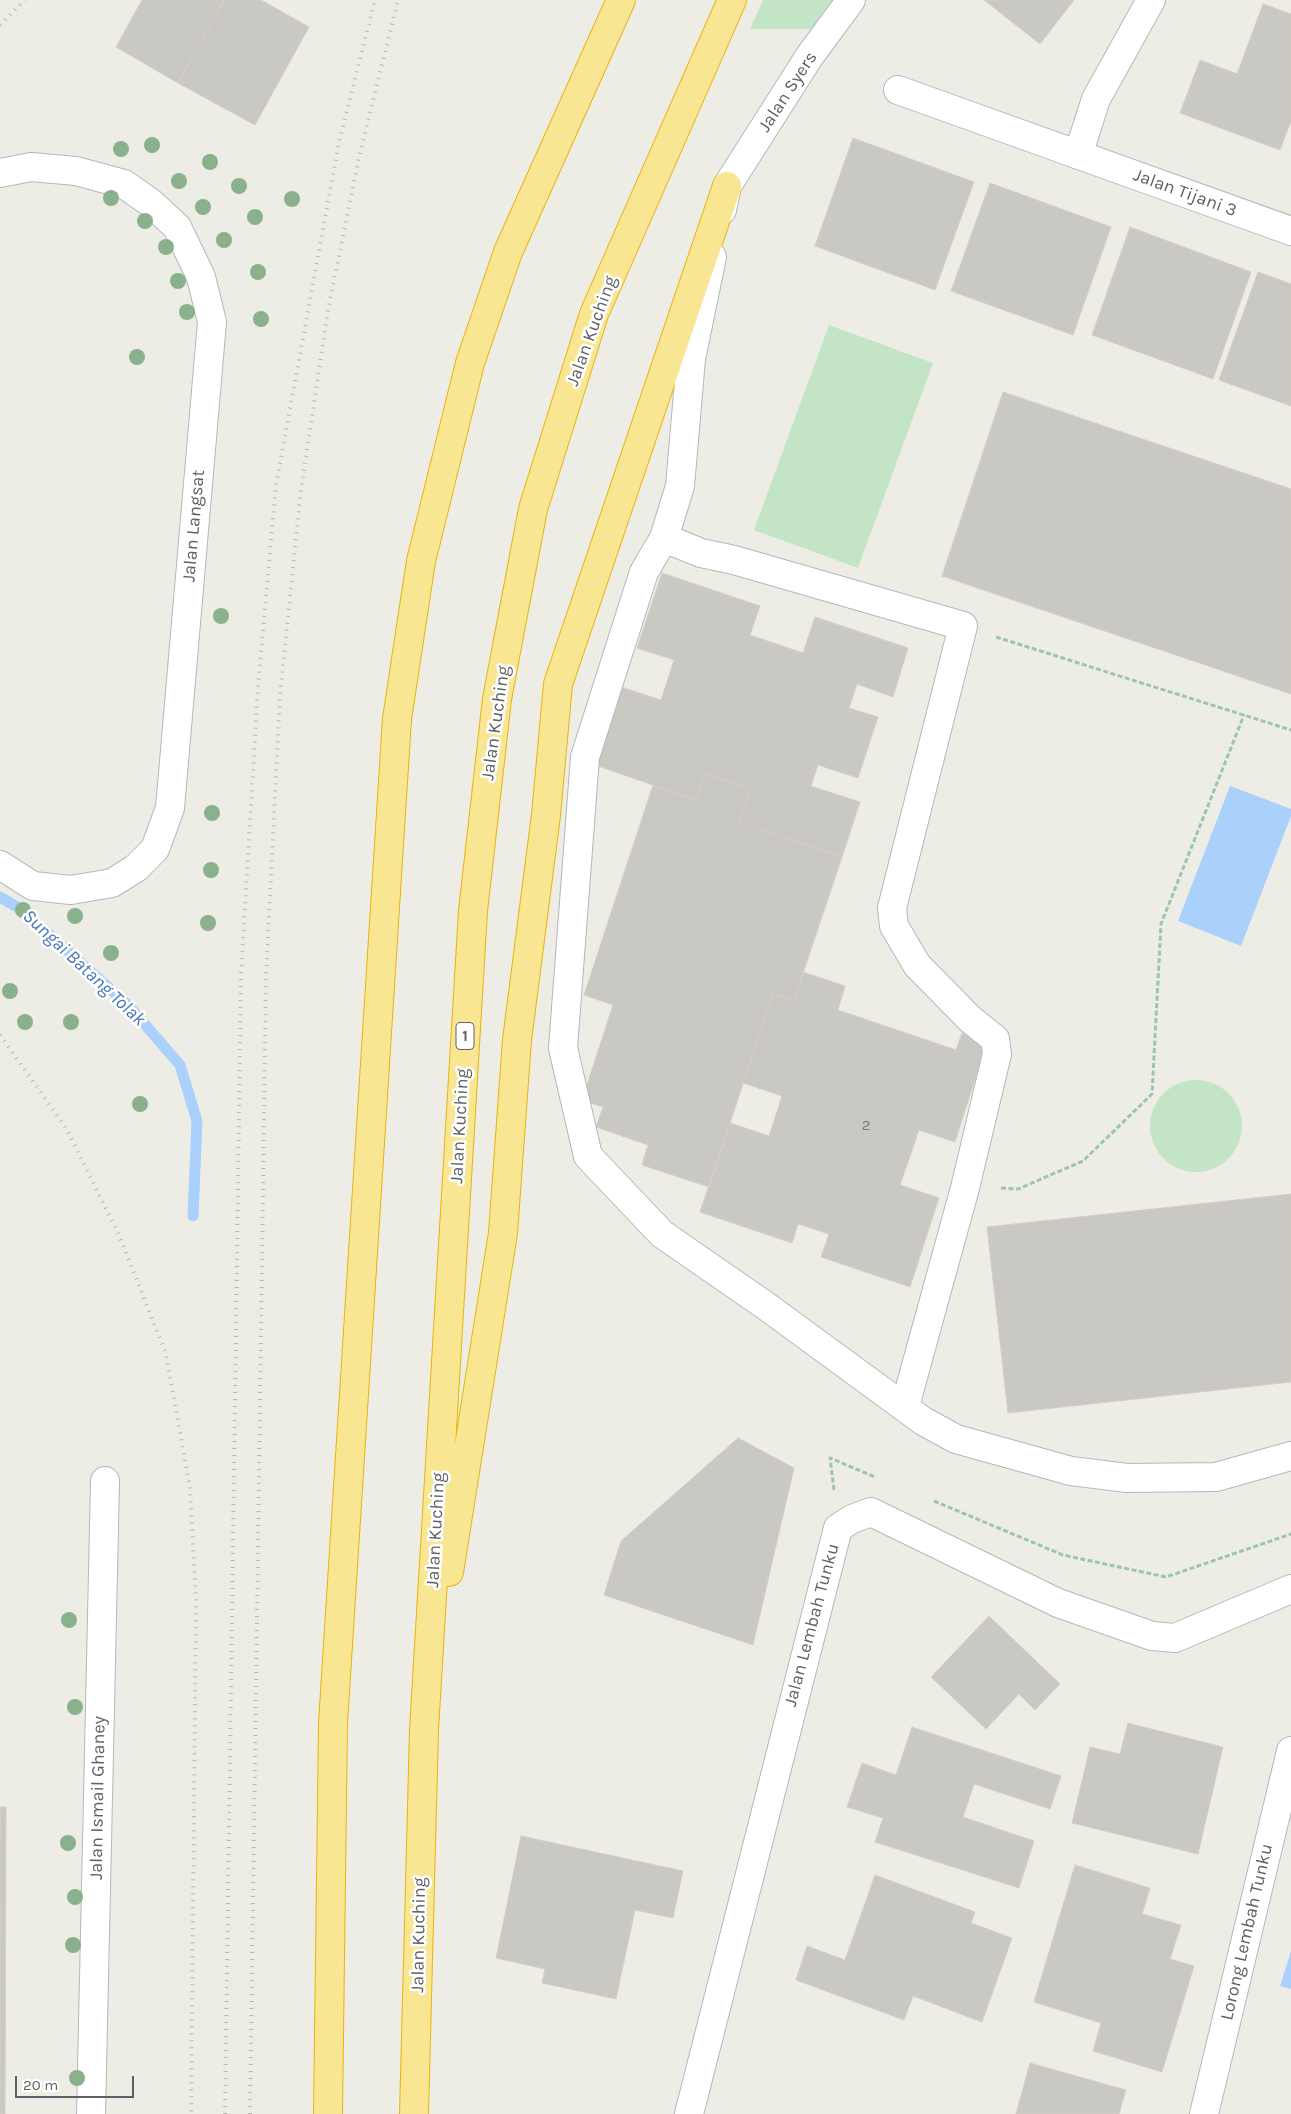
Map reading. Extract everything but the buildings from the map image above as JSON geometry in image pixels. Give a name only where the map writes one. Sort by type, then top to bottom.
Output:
[{"type":"highway","points":[[328,2114],[333,1722],[399,709],[421,561],[470,363],[508,252],[621,0]]},
{"type":"highway","name":"Jalan Kuching","points":[[414,2114],[424,1730],[473,911],[497,699],[533,509],[594,314],[732,0]]},
{"type":"highway","points":[[424,1730],[502,1233],[518,1040],[546,815],[558,684],[727,186]]},
{"type":"street","name":"Jalan Syers","points":[[727,186],[809,57],[851,0]]},
{"type":"street","points":[[1078,155],[1096,99],[1151,0]]},
{"type":"street","name":"Jalan Tijani 3","points":[[898,90],[1291,231]]},
{"type":"street","name":"Jalan Langsat","points":[[0,173],[31,167],[76,171],[124,184],[151,203],[176,227],[201,277],[212,322],[170,808],[155,849],[136,868],[112,883],[71,890],[33,886],[0,865]]},
{"type":"street","points":[[727,186],[691,359],[680,486],[664,538],[644,572],[585,757],[563,1048],[588,1156],[662,1234],[766,1306],[923,1421],[956,1439],[1071,1472],[1127,1478],[1216,1477],[1291,1456]]},
{"type":"street","points":[[664,538],[700,553],[734,560],[962,626],[892,908],[894,926],[917,965],[970,1019],[995,1039],[996,1054],[965,1188],[905,1406]]},
{"type":"street","name":"Jalan Ismail Ghaney","points":[[91,2114],[105,1481]]},
{"type":"street","name":"Jalan Lembah Tunku","points":[[689,2114],[838,1528],[852,1519],[871,1512],[1058,1602],[1152,1636],[1175,1638],[1291,1589]]},
{"type":"street","name":"Lorong Lembah Tunku","points":[[1204,2114],[1291,1750]]},
{"type":"path","points":[[962,626],[1291,730]]},
{"type":"path","points":[[965,1188],[1018,1189],[1083,1161],[1152,1094],[1161,924],[1244,715]]},
{"type":"path","points":[[838,1528],[830,1458],[884,1480]]},
{"type":"path","points":[[929,1499],[1063,1555],[1166,1577],[1291,1534]]},
{"type":"green space","points":[[763,0],[838,0],[817,29],[750,29]]},
{"type":"green space","points":[[829,325],[933,363],[858,568],[754,530]]},
{"type":"green space","points":[[1196,1080],[1214,1083],[1229,1093],[1239,1108],[1242,1126],[1239,1144],[1229,1159],[1214,1169],[1196,1172],[1178,1169],[1163,1159],[1153,1144],[1150,1126],[1153,1108],[1163,1093],[1178,1083]]},
{"type":"water","points":[[1230,786],[1291,809],[1291,816],[1241,946],[1178,921]]},
{"type":"water","points":[[1291,1951],[1291,1989],[1280,1986]]},
{"type":"waterway","name":"Sungai Batang Tolak","points":[[0,897],[22,910],[128,1005],[180,1065],[197,1121],[193,1216]]},
{"type":"railway","points":[[0,25],[25,0]]},
{"type":"railway","points":[[225,2114],[241,975],[258,687],[276,485],[339,142],[375,0]]},
{"type":"railway","points":[[250,2114],[266,978],[280,695],[301,490],[328,310],[359,157],[398,0]]},
{"type":"railway","points":[[0,1035],[66,1128],[119,1235],[166,1354],[190,1488],[196,1601],[191,2114]]}]
